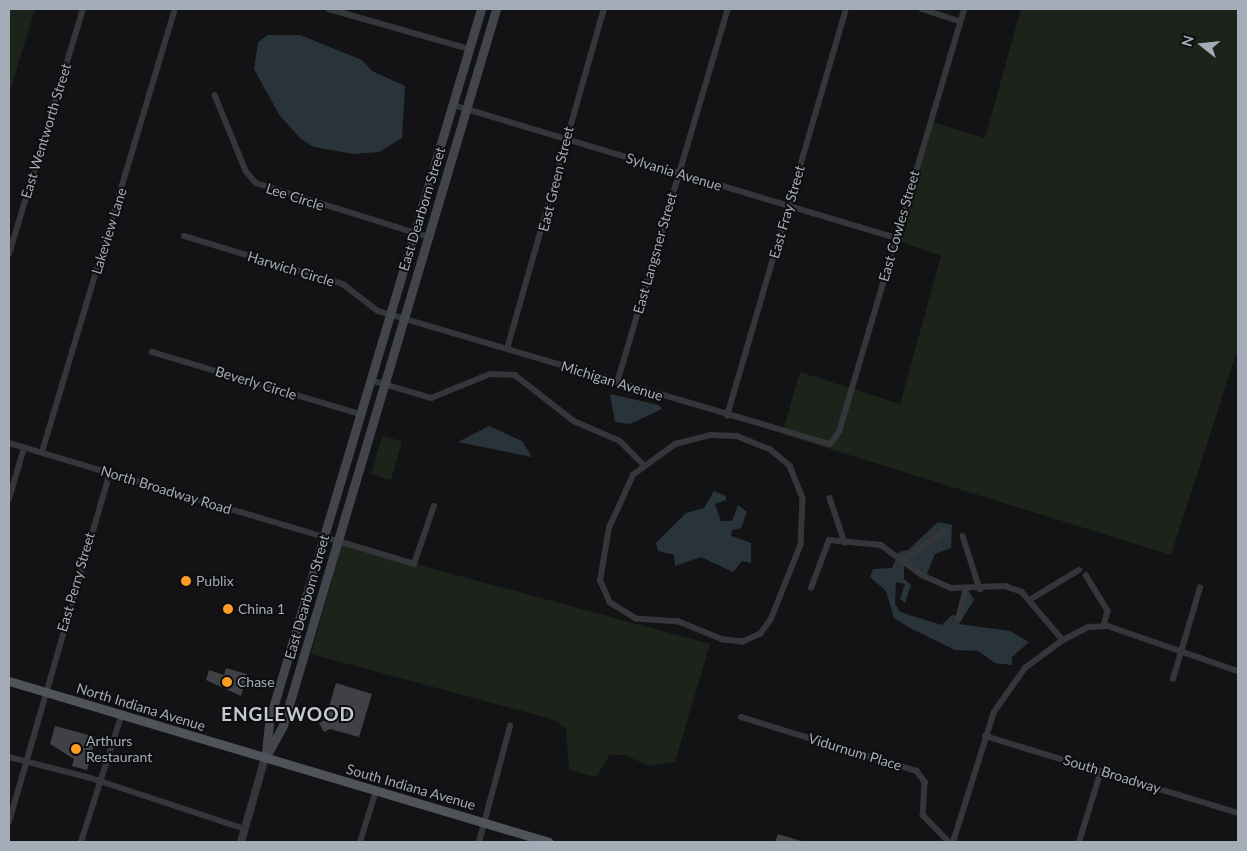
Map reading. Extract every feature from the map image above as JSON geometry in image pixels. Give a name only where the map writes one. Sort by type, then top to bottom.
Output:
[{"type":"main road","name":"East Dearborn Street","points":[[265,758],[269,721],[481,9]]},
{"type":"main road","name":"East Dearborn Street","points":[[265,758],[283,725],[496,9]]},
{"type":"main road","name":"North Indiana Avenue","points":[[9,682],[265,758]]},
{"type":"main road","name":"South Indiana Avenue","points":[[265,758],[549,842]]},
{"type":"street","name":"East Wentworth Street","points":[[9,254],[83,9]]},
{"type":"street","name":"Lakeview Lane","points":[[42,452],[175,9]]},
{"type":"street","points":[[329,9],[469,49]]},
{"type":"street","name":"East Green Street","points":[[507,349],[565,139],[604,9]]},
{"type":"street","name":"East Langsner Street","points":[[618,382],[728,9]]},
{"type":"street","name":"East Fray Street","points":[[726,416],[846,9]]},
{"type":"street","points":[[922,9],[960,21]]},
{"type":"street","name":"East Cowles Street","points":[[833,443],[964,9]]},
{"type":"street","name":"Lee Circle","points":[[215,95],[246,171],[256,183],[428,237]]},
{"type":"street","name":"Sylvania Avenue","points":[[453,104],[678,174],[895,238]]},
{"type":"street","name":"Harwich Circle","points":[[184,236],[343,284],[371,308],[390,314]]},
{"type":"street","name":"Michigan Avenue","points":[[390,314],[820,444],[833,443]]},
{"type":"street","name":"Beverly Circle","points":[[152,352],[360,414]]},
{"type":"street","points":[[370,380],[431,398],[486,375],[515,375],[574,421],[620,441],[643,464]]},
{"type":"street","points":[[724,435],[763,445],[790,466],[803,498],[803,537],[771,620],[761,634],[732,642],[692,625],[643,621],[622,612],[605,595],[599,575],[603,545],[622,492],[643,464],[687,440],[724,435]]},
{"type":"street","name":"North Broadway Road","points":[[9,443],[414,564],[434,506]]},
{"type":"street","points":[[9,499],[24,448]]},
{"type":"street","name":"East Perry Street","points":[[9,822],[110,473]]},
{"type":"street","points":[[830,498],[845,543]]},
{"type":"street","points":[[904,560],[944,531]]},
{"type":"street","points":[[963,536],[980,589]]},
{"type":"street","points":[[811,588],[829,540],[880,545],[904,560],[928,579],[966,590],[1005,586],[1031,600],[1063,640]]},
{"type":"street","points":[[1031,600],[1079,570]]},
{"type":"street","points":[[1086,575],[1108,611],[1104,626]]},
{"type":"street","points":[[1173,679],[1200,588]]},
{"type":"street","points":[[958,619],[966,590]]},
{"type":"street","points":[[951,842],[994,712],[1020,675],[1063,640],[1088,627],[1104,626],[1181,653],[1238,670]]},
{"type":"street","points":[[81,842],[122,716]]},
{"type":"street","name":"Vidurnum Place","points":[[741,716],[917,771],[925,784],[923,814],[951,842]]},
{"type":"street","points":[[479,842],[510,726]]},
{"type":"street","name":"South Broadway","points":[[985,736],[1238,812]]},
{"type":"street","points":[[9,757],[100,782],[246,829]]},
{"type":"street","points":[[241,842],[265,758]]},
{"type":"street","points":[[1078,842],[1101,771]]},
{"type":"street","points":[[360,842],[376,792]]},
{"type":"shaded area","points":[[9,9],[35,9],[9,95]]},
{"type":"shaded area","points":[[1021,9],[1238,9],[1238,348],[1171,555],[782,434],[800,372],[900,404],[941,256],[896,240],[932,122],[985,138]]},
{"type":"shaded area","points":[[268,35],[300,35],[362,60],[372,71],[405,86],[402,138],[379,152],[354,154],[314,147],[301,139],[280,116],[254,69],[258,42]]},
{"type":"shaded area","points":[[610,394],[659,405],[662,409],[630,424],[615,422]]},
{"type":"shaded area","points":[[489,426],[522,441],[532,457],[458,442]]},
{"type":"shaded area","points":[[382,436],[402,441],[391,480],[371,474]]},
{"type":"shaded area","points":[[714,491],[726,496],[726,500],[715,504],[721,521],[732,521],[738,505],[747,512],[741,528],[732,530],[731,536],[751,543],[751,563],[742,561],[733,572],[701,557],[675,566],[674,555],[658,551],[656,543],[686,513],[704,508]]},
{"type":"shaded area","points":[[938,522],[952,525],[951,548],[935,554],[926,576],[908,564],[904,566],[904,579],[911,585],[905,603],[900,599],[905,584],[896,582],[895,604],[900,612],[942,625],[952,615],[958,616],[967,588],[974,600],[959,624],[1010,631],[1029,642],[1012,657],[1012,665],[995,663],[978,651],[955,650],[908,627],[894,618],[886,591],[870,577],[873,569],[892,568],[899,552],[908,550]]},
{"type":"shaded area","points":[[342,544],[710,644],[675,762],[650,766],[624,755],[610,755],[596,777],[569,770],[566,729],[555,720],[311,654]]},
{"type":"building","name":"Chase","points":[[226,668],[247,674],[241,696],[206,680],[209,670],[224,675]]},
{"type":"building","points":[[336,683],[372,694],[359,737],[330,729],[324,732],[319,723],[325,720]]},
{"type":"building","name":"Arthurs Restaurant","points":[[55,726],[96,737],[87,770],[72,766],[74,759],[50,744]]},
{"type":"building","points":[[778,834],[801,841],[801,842],[775,842]]},
{"type":"place","name":"Publix","points":[[186,581]]},
{"type":"place","name":"China 1","points":[[228,609]]},
{"type":"place","name":"Chase","points":[[227,682]]},
{"type":"place","name":"Arthurs Restaurant","points":[[76,749]]},
{"type":"district","name":"ENGLEWOOD","points":[[288,714]]}]
